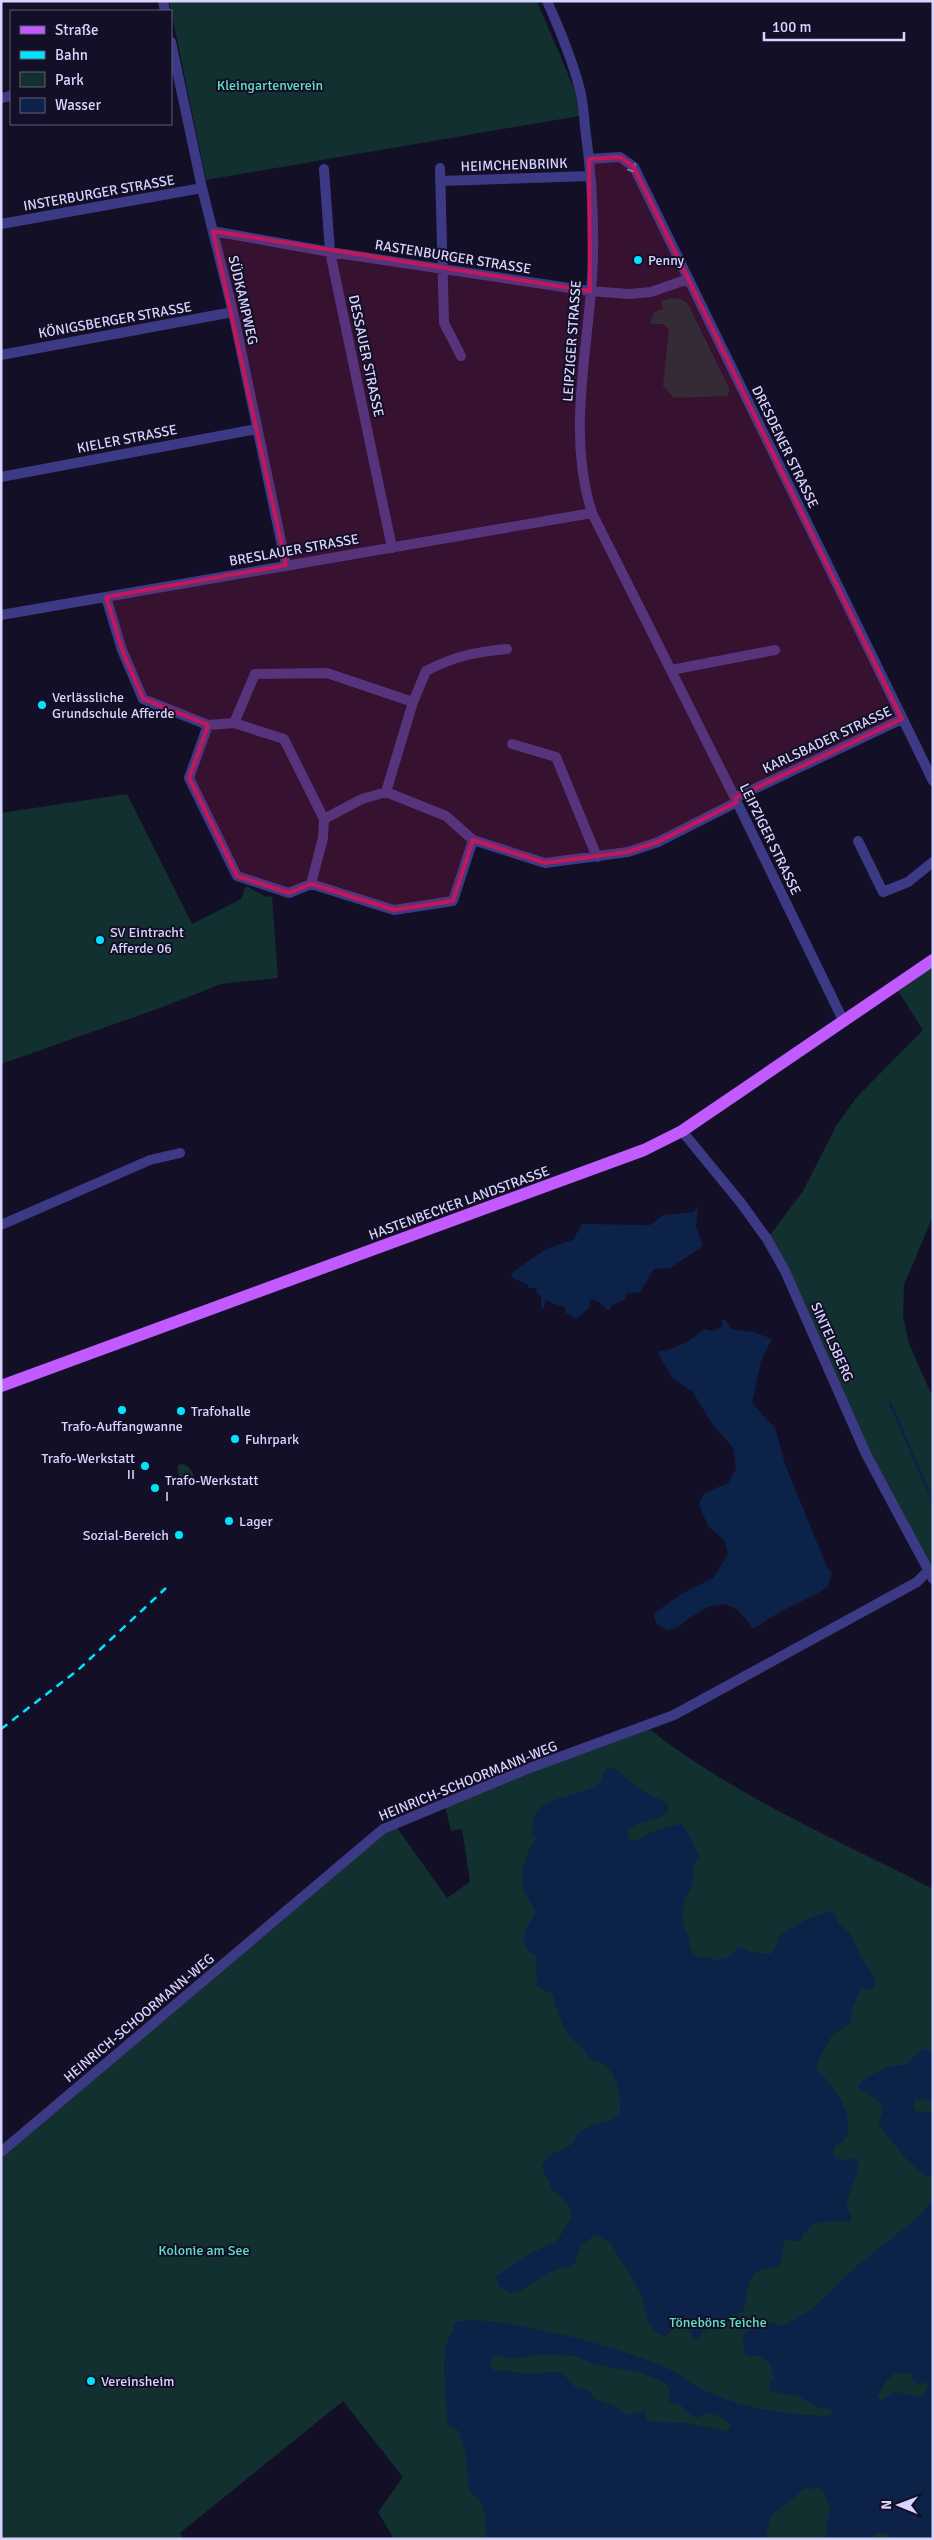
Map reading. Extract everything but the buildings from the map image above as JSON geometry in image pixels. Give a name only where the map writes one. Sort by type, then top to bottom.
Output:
[{"type":"main road","name":"HASTENBECKER LANDSTRASSE","points":[[1,1386],[603,1167],[682,1131],[933,960]]},
{"type":"street","name":"LEIPZIGER STRASSE","points":[[546,1],[561,33],[581,92],[589,159],[593,256],[583,358],[580,435],[587,499],[592,513],[736,800],[843,1020]]},
{"type":"street","name":"SÜDKAMPWEG","points":[[172,50],[202,188],[233,312],[286,565]]},
{"type":"street","name":"DRESDENER STRASSE","points":[[589,159],[620,157],[634,167],[933,781]]},
{"type":"street","points":[[440,168],[444,323],[461,356]]},
{"type":"street","name":"DESSAUER STRASSE","points":[[324,169],[330,252],[392,548]]},
{"type":"street","name":"HEIMCHENBRINK","points":[[440,181],[590,176]]},
{"type":"street","name":"INSTERBURGER STRASSE","points":[[1,224],[202,188]]},
{"type":"street","name":"RASTENBURGER STRASSE","points":[[213,232],[330,252],[590,291],[629,294],[651,292],[688,279]]},
{"type":"street","name":"KÖNIGSBERGER STRASSE","points":[[1,355],[233,312]]},
{"type":"street","name":"KIELER STRASSE","points":[[1,477],[257,428]]},
{"type":"street","name":"BRESLAUER STRASSE","points":[[1,615],[592,513]]},
{"type":"street","points":[[106,597],[122,650],[143,699],[208,725],[234,723],[284,739],[324,818],[323,838],[311,884]]},
{"type":"street","points":[[386,792],[413,702],[426,671],[447,660],[473,652],[507,649]]},
{"type":"street","points":[[671,670],[775,650]]},
{"type":"street","points":[[234,723],[255,674],[327,674],[413,702]]},
{"type":"street","name":"KARLSBADER STRASSE","points":[[473,840],[544,863],[628,852],[658,842],[736,800],[902,719]]},
{"type":"street","points":[[208,725],[190,778],[237,876],[289,893],[311,884],[394,910],[453,901],[473,840],[446,816],[386,792],[362,799],[324,818]]},
{"type":"street","points":[[512,744],[556,757],[597,857]]},
{"type":"street","points":[[858,841],[883,892],[908,882],[933,862]]},
{"type":"street","name":"SINTELSBERG","points":[[682,1131],[741,1203],[767,1239],[785,1271],[866,1454],[930,1576]]},
{"type":"street","points":[[1,1225],[150,1160],[180,1153]]},
{"type":"street","name":"HEINRICH-SCHOORMANN-WEG","points":[[1,2152],[383,1829],[527,1769],[674,1715],[930,1576]]},
{"type":"highlighted area","points":[[620,157],[634,167],[902,719],[735,798],[737,802],[658,842],[628,852],[545,863],[473,840],[453,901],[394,910],[311,884],[289,893],[237,876],[189,778],[208,725],[143,699],[122,650],[106,597],[286,565],[213,231],[590,291],[589,159]]},
{"type":"green space","name":"Kleingartenverein","points":[[169,1],[537,1],[575,91],[579,116],[206,180]]},
{"type":"green space","points":[[672,298],[681,299],[688,304],[730,390],[727,396],[674,398],[663,386],[669,329],[663,324],[650,324],[654,312],[663,309],[661,301]]},
{"type":"green space","name":"SV Eintracht Afferde 06","points":[[127,794],[192,924],[241,899],[246,886],[266,897],[272,896],[278,978],[221,984],[160,1008],[1,1064],[1,813]]},
{"type":"green space","points":[[933,959],[933,1216],[904,1285],[903,1316],[909,1344],[933,1398],[933,1572],[866,1454],[767,1239],[803,1191],[836,1126],[856,1098],[923,1030],[895,986]]},
{"type":"green space","points":[[183,1464],[193,1473],[192,1487],[186,1486],[178,1473],[178,1465]]},
{"type":"green space","name":"Kolonie am See","points":[[648,1728],[715,1775],[750,1796],[933,1889],[933,2539],[394,2539],[378,2512],[403,2477],[343,2401],[180,2533],[184,2539],[1,2539],[1,2156],[395,1825],[447,1898],[470,1882],[462,1829],[451,1831],[445,1806],[531,1771]]},
{"type":"water","points":[[698,1206],[696,1227],[703,1246],[670,1268],[654,1269],[640,1292],[626,1294],[625,1300],[613,1304],[609,1311],[599,1302],[591,1299],[589,1308],[576,1319],[566,1313],[565,1308],[545,1300],[544,1309],[541,1306],[541,1295],[537,1294],[536,1288],[529,1288],[528,1285],[511,1277],[514,1271],[546,1249],[573,1240],[582,1224],[650,1225],[663,1215],[693,1212]]},
{"type":"water","points":[[722,1320],[726,1320],[731,1329],[754,1332],[772,1339],[761,1361],[752,1403],[775,1428],[785,1464],[827,1567],[832,1573],[828,1586],[820,1592],[780,1612],[753,1629],[738,1611],[731,1607],[716,1605],[698,1613],[678,1627],[667,1630],[656,1623],[653,1614],[681,1594],[713,1578],[728,1554],[724,1540],[708,1526],[699,1505],[704,1493],[728,1483],[736,1469],[733,1448],[711,1422],[692,1391],[673,1379],[657,1352],[682,1344],[704,1329],[713,1331],[722,1327]]},
{"type":"water","name":"Töneböns Teiche","points":[[608,1768],[617,1769],[639,1788],[665,1801],[669,1808],[661,1817],[633,1826],[628,1831],[628,1837],[632,1841],[638,1840],[651,1832],[681,1824],[688,1832],[701,1858],[695,1861],[691,1888],[684,1900],[685,1931],[690,1937],[689,1946],[694,1954],[700,1958],[706,1957],[715,1960],[726,1958],[741,1947],[751,1952],[770,1954],[775,1949],[779,1936],[802,1922],[828,1911],[836,1914],[838,1923],[850,1933],[860,1955],[876,1979],[874,1987],[869,1990],[861,1988],[853,2007],[850,2022],[831,2037],[817,2063],[817,2070],[830,2084],[842,2102],[848,2122],[848,2132],[844,2141],[837,2144],[833,2149],[834,2156],[847,2161],[852,2158],[858,2158],[858,2170],[846,2204],[852,2220],[849,2222],[839,2221],[813,2225],[799,2241],[785,2240],[780,2265],[756,2272],[749,2282],[744,2310],[713,2324],[695,2340],[686,2324],[675,2327],[665,2337],[656,2332],[648,2322],[640,2292],[610,2242],[595,2235],[581,2245],[573,2267],[555,2270],[526,2288],[510,2293],[499,2286],[496,2276],[524,2257],[557,2241],[572,2217],[567,2202],[552,2189],[542,2167],[548,2156],[571,2145],[579,2132],[592,2125],[613,2119],[620,2113],[618,2086],[615,2078],[605,2066],[598,2061],[589,2059],[567,2033],[552,1994],[537,1986],[536,1956],[528,1952],[524,1940],[524,1935],[536,1912],[524,1891],[522,1871],[529,1849],[537,1839],[531,1834],[536,1813],[556,1799],[597,1786],[602,1780],[602,1774]]},
{"type":"water","points":[[923,2049],[928,2049],[933,2056],[933,2100],[915,2099],[913,2108],[918,2113],[933,2112],[933,2178],[917,2169],[903,2155],[879,2124],[882,2108],[878,2101],[859,2089],[859,2084],[870,2076],[892,2066],[905,2065]]},
{"type":"water","name":"Töneböns Teiche","points":[[933,2198],[933,2539],[898,2539],[885,2533],[877,2533],[869,2539],[827,2539],[829,2510],[825,2497],[819,2488],[804,2489],[771,2516],[765,2539],[487,2539],[483,2506],[469,2491],[466,2456],[458,2430],[447,2424],[444,2366],[446,2345],[456,2322],[486,2321],[506,2323],[585,2341],[619,2350],[667,2368],[700,2388],[730,2401],[779,2412],[829,2416],[833,2412],[830,2409],[817,2407],[800,2397],[770,2391],[769,2383],[775,2379],[775,2376],[771,2375],[772,2368],[762,2358],[748,2356],[744,2352],[743,2336],[752,2327],[759,2324],[783,2325],[809,2312],[852,2270],[922,2214]],"holes":[[[540,2354],[574,2356],[593,2364],[639,2372],[666,2383],[669,2391],[669,2402],[681,2405],[686,2412],[697,2418],[707,2413],[718,2416],[727,2420],[731,2426],[727,2431],[685,2423],[652,2421],[647,2420],[644,2411],[625,2415],[617,2407],[593,2398],[589,2389],[574,2386],[565,2376],[557,2372],[533,2374],[494,2371],[490,2365],[491,2358],[498,2355],[510,2359]],[[895,2373],[910,2373],[914,2382],[919,2385],[927,2382],[929,2386],[922,2397],[895,2392],[881,2400],[877,2397],[887,2380]]]},
{"type":"waterway","points":[[890,1403],[933,1502]]},
{"type":"railway","points":[[1,1729],[78,1670],[166,1588]]},
{"type":"place","name":"Penny","points":[[638,260]]},
{"type":"place","name":"Verlässliche Grundschule Afferde","points":[[42,705]]},
{"type":"place","name":"SV Eintracht Afferde 06","points":[[100,940]]},
{"type":"place","name":"Trafo-Auffangwanne","points":[[122,1410]]},
{"type":"place","name":"Trafohalle","points":[[181,1411]]},
{"type":"place","name":"Fuhrpark","points":[[235,1439]]},
{"type":"place","name":"Trafo-Werkstatt II","points":[[145,1466]]},
{"type":"place","name":"Trafo-Werkstatt I","points":[[155,1488]]},
{"type":"place","name":"Lager","points":[[229,1521]]},
{"type":"place","name":"Sozial-Bereich","points":[[179,1535]]},
{"type":"place","name":"Vereinsheim","points":[[91,2381]]}]
